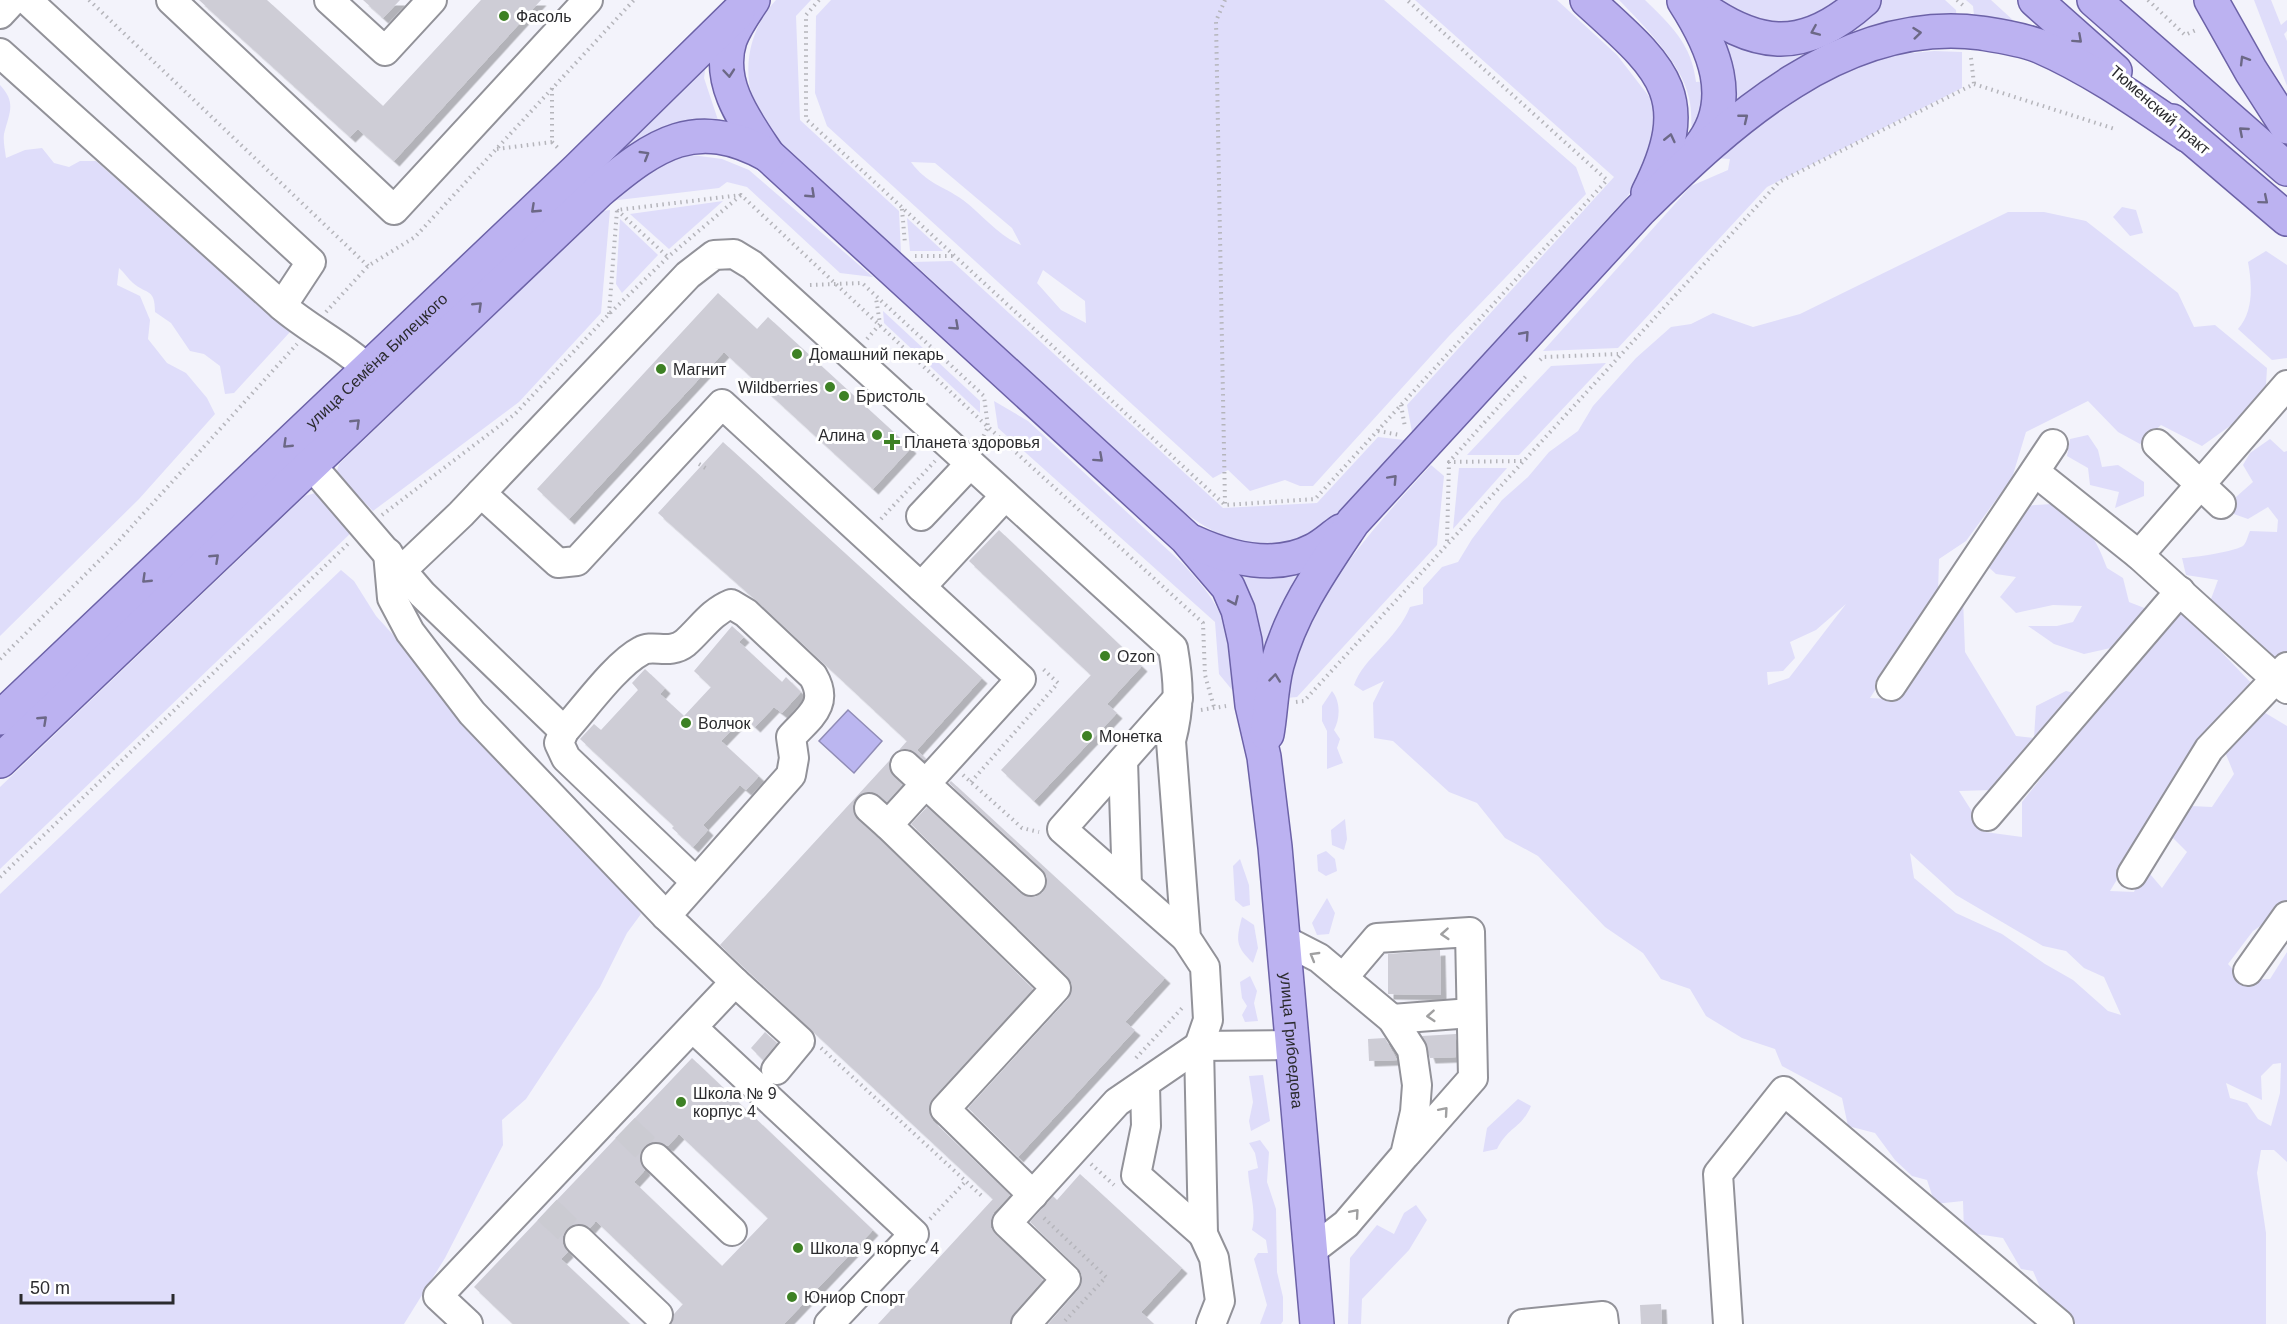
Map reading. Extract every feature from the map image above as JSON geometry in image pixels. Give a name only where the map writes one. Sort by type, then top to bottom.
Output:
[{"type":"main road","points":[[752,0],[730,41],[729,75],[732,94],[743,118],[768,155],[1186,538],[1215,569],[1228,587],[1238,610],[1262,704]]},
{"type":"main road","name":"улица Семёна Билецкого","points":[[0,760],[312,466],[598,190],[752,0]]},
{"type":"main road","points":[[1587,0],[1646,53],[1667,91],[1672,129],[1664,162],[1639,211]]},
{"type":"main road","points":[[1186,538],[1214,552],[1270,561],[1299,556],[1315,549],[1353,522],[1435,455],[1639,211],[1682,168],[1707,138],[1718,111],[1720,86],[1712,52],[1683,0]]},
{"type":"main road","points":[[1691,0],[1733,27],[1765,40],[1787,40],[1815,32],[1849,13],[1864,0]]},
{"type":"main road","name":"Тюменский тракт","points":[[2035,0],[2187,135],[2287,219]]},
{"type":"main road","points":[[2094,0],[2287,170]]},
{"type":"main road","points":[[2211,0],[2251,71],[2287,127]]},
{"type":"main road","points":[[1682,168],[1773,94],[1815,68],[1870,44],[1908,34],[1953,30],[2001,36],[2038,45],[2116,88],[2187,135]]},
{"type":"main road","name":"улица Семёна Билецкого","points":[[0,718],[366,368],[640,157],[679,139],[710,136],[748,144],[768,155]]},
{"type":"main road","points":[[1262,704],[1285,637],[1318,575],[1353,522]]},
{"type":"main road","name":"улица Грибоедова","points":[[1262,704],[1264,757],[1284,940],[1317,1324]]},
{"type":"street","points":[[0,14],[13,0]]},
{"type":"street","points":[[27,0],[312,262],[282,306]]},
{"type":"street","points":[[171,0],[394,210],[588,0]]},
{"type":"street","points":[[330,0],[385,51],[432,0]]},
{"type":"street","points":[[0,53],[282,306],[310,329],[346,349],[366,368]]},
{"type":"street","points":[[776,1070],[800,1041],[666,916],[472,713],[410,632],[392,598],[395,562],[481,493],[688,275],[714,255],[734,254],[752,265],[1173,648],[1179,684],[1178,707],[1171,741],[1186,938]]},
{"type":"street","points":[[2139,555],[2287,385]]},
{"type":"street","points":[[481,493],[558,563],[577,561],[722,404],[1021,679],[947,760],[915,775],[878,817],[1056,988],[945,1109],[1033,1195]]},
{"type":"street","points":[[1891,686],[2054,444]]},
{"type":"street","points":[[2157,444],[2221,504]]},
{"type":"street","points":[[921,516],[970,464]]},
{"type":"street","points":[[312,466],[422,594],[564,731]]},
{"type":"street","points":[[2035,472],[2139,555],[2284,678],[2209,749],[2132,874]]},
{"type":"street","points":[[921,587],[1005,496]]},
{"type":"street","points":[[1987,816],[2180,591]]},
{"type":"street","points":[[666,916],[791,775],[794,758],[791,737],[818,706],[820,689],[813,676],[746,613],[731,604],[718,609],[683,644],[665,651],[644,649],[628,660],[564,731],[559,743],[566,758],[696,882]]},
{"type":"street","points":[[1178,707],[1123,761],[1062,829],[1186,938],[1205,967],[1208,1020],[1199,1046],[1203,1234],[1214,1258],[1220,1300],[1211,1324]]},
{"type":"street","points":[[1123,761],[1127,886]]},
{"type":"street","points":[[915,775],[1030,881]]},
{"type":"street","points":[[2248,971],[2287,916]]},
{"type":"street","points":[[1311,1251],[1346,1224],[1473,1078],[1470,932],[1377,938],[1343,978]]},
{"type":"street","points":[[1284,940],[1319,958],[1392,1019],[1412,1050],[1417,1085],[1415,1112],[1405,1155]]},
{"type":"street","points":[[468,1324],[438,1296],[540,1203],[618,1121],[693,1028],[735,982]]},
{"type":"street","points":[[1392,1019],[1471,1013]]},
{"type":"street","points":[[693,1028],[914,1234],[829,1324]]},
{"type":"street","points":[[1026,1324],[1066,1279],[1007,1223],[1117,1102],[1199,1046],[1293,1045]]},
{"type":"street","points":[[1145,1085],[1146,1126],[1136,1175],[1203,1234]]},
{"type":"street","points":[[1727,1324],[1718,1174],[1784,1090],[2059,1324]]},
{"type":"street","points":[[656,1158],[732,1231]]},
{"type":"street","points":[[579,1240],[658,1315]]},
{"type":"street","points":[[1523,1324],[1603,1316],[1604,1324]]},
{"type":"path","points":[[89,0],[368,266]]},
{"type":"path","points":[[819,0],[806,15],[806,119],[1225,505],[1315,499],[1607,180],[1407,0]]},
{"type":"path","points":[[1225,0],[1216,21],[1225,505]]},
{"type":"path","points":[[1178,707],[1304,701],[1619,354],[1779,182],[1974,84],[2115,129]]},
{"type":"path","points":[[552,87],[552,142],[598,190],[688,275]]},
{"type":"path","points":[[496,149],[552,142]]},
{"type":"path","points":[[598,190],[741,195],[988,427],[1203,623],[1204,675],[1214,707]]},
{"type":"path","points":[[598,190],[609,314]]},
{"type":"path","points":[[902,208],[906,256],[954,256]]},
{"type":"path","points":[[777,288],[835,282],[862,283],[984,396],[988,427],[970,464]]},
{"type":"path","points":[[1435,455],[1543,357],[1619,354]]},
{"type":"path","points":[[1377,431],[1408,436],[1401,405]]},
{"type":"path","points":[[1435,455],[1522,461]]},
{"type":"path","points":[[1435,455],[1447,542]]},
{"type":"path","points":[[880,520],[940,456]]},
{"type":"path","points":[[700,463],[707,469]]},
{"type":"path","points":[[947,760],[1022,828],[1040,832]]},
{"type":"path","points":[[800,1041],[811,1039],[984,1198]]},
{"type":"path","points":[[1088,1161],[1121,1192]]},
{"type":"path","points":[[914,1234],[967,1181]]},
{"type":"shaded area","points":[[776,0],[811,0],[796,16],[800,120],[899,211],[901,253],[792,158],[777,143],[761,119],[753,102],[748,66],[756,31],[764,15]]},
{"type":"shaded area","points":[[831,0],[1384,0],[1576,167],[1586,194],[1449,336],[1313,486],[1300,486],[1285,480],[1250,491],[1228,470],[1213,478],[827,126],[815,93],[816,16]],"holes":[[[911,162],[935,163],[1012,228],[1021,245],[997,230],[963,200],[929,180]],[[1043,270],[1085,301],[1086,323],[1061,310],[1037,283]]]},
{"type":"shaded area","points":[[1415,0],[1557,0],[1617,55],[1651,99],[1655,118],[1649,168],[1626,198],[1412,432],[1407,405],[1614,177]]},
{"type":"shaded area","points":[[1619,0],[1645,0],[1679,36],[1690,57],[1696,82],[1705,81],[1706,98],[1692,135],[1689,98],[1678,71],[1660,45]]},
{"type":"shaded area","points":[[1717,0],[1842,0],[1802,20],[1769,25],[1742,15]]},
{"type":"shaded area","points":[[1877,0],[1945,0],[1956,10],[1957,22],[1735,102],[1735,75],[1719,33],[1747,47]]},
{"type":"shaded area","points":[[1966,0],[1991,0],[2027,33],[1975,25],[1973,6]]},
{"type":"shaded area","points":[[2254,0],[2271,0],[2281,25],[2287,20],[2287,31],[2284,34],[2287,41],[2287,86]]},
{"type":"shaded area","points":[[1934,51],[1962,52],[1962,88],[1767,187],[1618,348],[1543,351],[1691,186],[1728,170],[1730,159],[1714,158],[1781,102],[1851,69],[1891,55]]},
{"type":"shaded area","points":[[706,64],[704,78],[718,120],[678,123],[648,134],[594,181],[589,178]]},
{"type":"shaded area","points":[[0,85],[10,103],[4,137],[6,158],[25,150],[42,148],[54,163],[69,167],[80,161],[96,161],[290,332],[234,393],[225,394],[220,366],[204,354],[190,351],[171,323],[155,312],[152,295],[133,283],[119,268],[117,285],[140,296],[150,320],[148,339],[167,363],[186,373],[207,398],[215,414],[139,499],[0,636]]},
{"type":"shaded area","points":[[692,155],[722,159],[749,170],[873,277],[840,273],[747,187],[727,182],[719,188],[610,201],[638,178],[658,166]]},
{"type":"shaded area","points":[[723,201],[669,249],[630,214]]},
{"type":"shaded area","points":[[2122,207],[2136,210],[2143,233],[2130,236],[2113,217]]},
{"type":"shaded area","points":[[610,210],[601,313],[519,402],[373,511],[336,474],[339,464],[602,211]]},
{"type":"shaded area","points":[[2008,212],[2044,212],[2086,221],[2178,293],[2194,327],[2215,325],[2267,368],[2265,401],[2202,446],[2161,425],[2140,444],[2118,432],[2088,401],[2026,432],[2012,478],[1966,541],[1939,559],[1938,593],[1870,698],[1889,699],[1963,598],[1965,652],[2016,736],[2034,738],[2036,706],[2066,691],[2087,696],[1992,790],[1959,791],[1985,832],[2022,837],[2022,802],[2100,704],[2183,612],[2255,687],[2200,744],[2110,891],[2134,892],[2144,867],[2162,888],[2187,852],[2171,836],[2191,806],[2212,807],[2234,774],[2225,752],[2262,711],[2287,726],[2287,900],[2284,910],[2253,931],[2228,964],[2243,980],[2270,979],[2287,952],[2287,1162],[2274,1150],[2261,1150],[2257,1173],[2266,1233],[2266,1324],[2076,1324],[2043,1294],[2033,1271],[2021,1269],[2003,1238],[1964,1232],[1963,1201],[1935,1204],[1927,1180],[1912,1176],[1895,1160],[1875,1133],[1848,1126],[1842,1098],[1782,1066],[1775,1049],[1742,1038],[1706,1016],[1690,989],[1661,979],[1643,953],[1605,927],[1538,856],[1505,838],[1477,803],[1449,792],[1393,741],[1374,738],[1373,703],[1384,681],[1363,691],[1354,685],[1365,666],[1397,630],[1410,607],[1423,604],[1423,588],[1442,567],[1458,562],[1472,539],[1502,500],[1528,477],[1549,452],[1578,431],[1593,406],[1636,358],[1671,327],[1691,324],[1713,313],[1753,327],[1800,314]],"holes":[[[1846,604],[1789,678],[1768,685],[1767,672],[1783,671],[1795,658],[1790,642],[1816,630]],[[1910,853],[1956,895],[2043,946],[2066,951],[2084,968],[2104,977],[2121,1015],[2108,1011],[2073,980],[2002,934],[1956,913],[1914,878]],[[2281,1063],[2280,1093],[2271,1126],[2258,1119],[2247,1103],[2230,1098],[2226,1083],[2262,1100],[2261,1076],[2273,1064]]]},
{"type":"shaded area","points":[[907,218],[943,251],[910,251]]},
{"type":"shaded area","points":[[620,219],[658,255],[622,293],[616,284]]},
{"type":"shaded area","points":[[2266,251],[2287,265],[2287,358],[2272,360],[2238,329],[2249,306],[2251,288],[2248,262]]},
{"type":"shaded area","points":[[952,261],[1223,508],[1317,503],[1378,437],[1404,440],[1338,513],[1308,537],[1295,544],[1264,548],[1232,540],[1203,525],[1177,507],[912,262]]},
{"type":"shaded area","points":[[883,311],[980,401],[980,413],[884,323]]},
{"type":"shaded area","points":[[1606,363],[1519,455],[1467,455],[1551,366]]},
{"type":"shaded area","points":[[994,401],[1028,421],[1182,563],[1200,583],[1216,606],[1225,627],[1231,650],[1237,696],[1219,674],[1215,622],[998,428]]},
{"type":"shaded area","points":[[2088,435],[2098,450],[2102,467],[2118,465],[2144,482],[2144,496],[2115,508],[2119,492],[2090,485],[2088,468],[2067,456],[2070,439]]},
{"type":"shaded area","points":[[2270,439],[2284,452],[2287,451],[2287,651],[2277,661],[2208,607],[2218,580],[2186,575],[2182,558],[2234,550],[2244,545],[2250,531],[2277,532],[2278,520],[2268,507],[2248,519],[2231,513],[2236,497],[2253,482],[2243,465],[2250,453]]},
{"type":"shaded area","points":[[1431,465],[1444,476],[1437,545],[1297,697],[1286,698],[1294,664],[1306,632],[1322,601],[1362,544]]},
{"type":"shaded area","points":[[1459,468],[1507,468],[1453,529]]},
{"type":"shaded area","points":[[315,493],[322,494],[354,530],[0,869],[0,787],[305,496]]},
{"type":"shaded area","points":[[2052,504],[2087,530],[2097,545],[2107,568],[2123,578],[2129,602],[2152,611],[2124,645],[2084,654],[2054,644],[2028,626],[2057,626],[2073,622],[2082,606],[2053,605],[2016,613],[2000,597],[2016,577],[1996,574],[1982,561],[2022,506]]},
{"type":"shaded area","points":[[1314,560],[1264,663],[1225,567]]},
{"type":"shaded area","points":[[341,570],[354,581],[376,616],[619,883],[641,914],[627,933],[600,987],[526,1099],[502,1120],[503,1145],[445,1258],[404,1324],[0,1324],[0,894]]},
{"type":"shaded area","points":[[1332,691],[1338,705],[1334,730],[1340,739],[1337,748],[1343,763],[1327,769],[1327,731],[1322,721],[1322,706]]},
{"type":"shaded area","points":[[848,710],[882,741],[854,773],[819,741]]},
{"type":"shaded area","points":[[1345,819],[1347,839],[1344,850],[1332,845],[1331,830]]},
{"type":"shaded area","points":[[1326,851],[1335,859],[1337,871],[1326,876],[1318,871],[1317,855]]},
{"type":"shaded area","points":[[1240,859],[1249,885],[1250,905],[1243,907],[1235,900],[1233,866]]},
{"type":"shaded area","points":[[1327,898],[1335,913],[1329,934],[1317,935],[1312,923]]},
{"type":"shaded area","points":[[1242,917],[1254,925],[1258,948],[1253,963],[1238,942]]},
{"type":"shaded area","points":[[1250,976],[1257,991],[1254,1003],[1258,1021],[1245,1022],[1242,1015],[1247,1006],[1242,998],[1240,982]]},
{"type":"shaded area","points":[[1263,1075],[1270,1121],[1251,1131],[1249,1121],[1253,1102],[1249,1076]]},
{"type":"shaded area","points":[[1518,1099],[1531,1106],[1527,1114],[1501,1141],[1497,1149],[1483,1152],[1487,1128]]},
{"type":"shaded area","points":[[1260,1140],[1269,1152],[1267,1182],[1276,1209],[1277,1272],[1283,1297],[1281,1324],[1260,1324],[1267,1305],[1254,1259],[1258,1253],[1268,1253],[1266,1240],[1252,1230],[1253,1208],[1248,1171],[1258,1168],[1255,1153],[1249,1143]]},
{"type":"shaded area","points":[[1416,1205],[1427,1220],[1409,1250],[1362,1299],[1361,1324],[1348,1324],[1350,1258],[1377,1225],[1394,1234],[1404,1213]]},
{"type":"building","points":[[199,0],[267,0],[383,106],[481,0],[541,0],[394,161],[358,129],[350,137]]},
{"type":"building","points":[[363,0],[400,0],[383,18]]},
{"type":"building","points":[[718,293],[757,329],[768,317],[911,448],[873,489],[724,352],[569,519],[537,489]]},
{"type":"building","points":[[723,442],[982,678],[917,750],[926,759],[924,760],[909,749],[899,750],[907,741],[757,601],[658,513]]},
{"type":"building","points":[[999,530],[1142,666],[1107,704],[1117,713],[1034,801],[1001,770],[1091,675],[969,561]]},
{"type":"building","points":[[732,626],[744,637],[739,642],[782,682],[786,677],[801,692],[782,713],[774,707],[755,727],[744,717],[721,741],[759,776],[746,790],[740,785],[703,825],[708,830],[693,847],[672,828],[674,826],[580,739],[594,724],[601,730],[638,690],[632,683],[645,669],[665,688],[660,694],[684,716],[711,687],[694,671]]},
{"type":"building","points":[[889,761],[890,770],[902,785],[887,802],[873,792],[863,793],[853,804],[854,814],[1033,989],[933,1098],[929,1106],[933,1121],[1010,1195],[994,1212],[991,1228],[1043,1280],[1014,1313],[1010,1324],[878,1324],[993,1199],[720,945]]},
{"type":"building","points":[[951,781],[1165,978],[1125,1022],[1135,1030],[1018,1157],[968,1108],[1068,999],[1072,984],[1067,976],[911,824],[927,807],[1020,893],[1035,897],[1043,892],[1047,877],[1042,869],[949,783]]},
{"type":"building","points":[[1440,950],[1441,995],[1388,994],[1388,954]]},
{"type":"building","points":[[765,1032],[777,1043],[763,1060],[751,1048]]},
{"type":"building","points":[[1456,1034],[1456,1057],[1430,1058],[1422,1036]]},
{"type":"building","points":[[1385,1038],[1397,1060],[1369,1061],[1368,1039]]},
{"type":"building","points":[[692,1058],[873,1230],[784,1324],[671,1324],[674,1314],[683,1304],[596,1221],[590,1228],[575,1224],[567,1228],[563,1236],[563,1244],[568,1252],[561,1259],[630,1324],[513,1324],[474,1287]],"holes":[[[679,1134],[768,1218],[722,1266],[634,1182],[645,1170],[640,1162],[644,1147],[652,1142],[668,1146]]]},
{"type":"building","points":[[1080,1174],[1182,1268],[1141,1312],[1154,1324],[1048,1324],[1078,1290],[1082,1275],[1077,1267],[1030,1222],[1053,1196],[1057,1200]]},
{"type":"building","points":[[1661,1304],[1662,1324],[1641,1324],[1640,1305]]},
{"type":"tunnel","points":[[625,1128],[656,1158]]},
{"type":"tunnel","points":[[547,1210],[579,1240]]},
{"type":"place","name":"Фасоль","points":[[504,16]]},
{"type":"place","name":"Домашний пекарь","points":[[797,354]]},
{"type":"place","name":"Магнит","points":[[661,369]]},
{"type":"place","name":"Wildberries","points":[[830,387]]},
{"type":"place","name":"Бристоль","points":[[844,396]]},
{"type":"place","name":"Алина","points":[[877,435]]},
{"type":"place","name":"Планета здоровья","points":[[892,442]]},
{"type":"place","name":"Ozon","points":[[1105,656]]},
{"type":"place","name":"Волчок","points":[[686,723]]},
{"type":"place","name":"Монетка","points":[[1087,736]]},
{"type":"place","name":"Школа № 9 корпус 4","points":[[681,1102]]},
{"type":"place","name":"Школа 9 корпус 4","points":[[798,1248]]},
{"type":"place","name":"Юниор Спорт","points":[[792,1297]]}]
